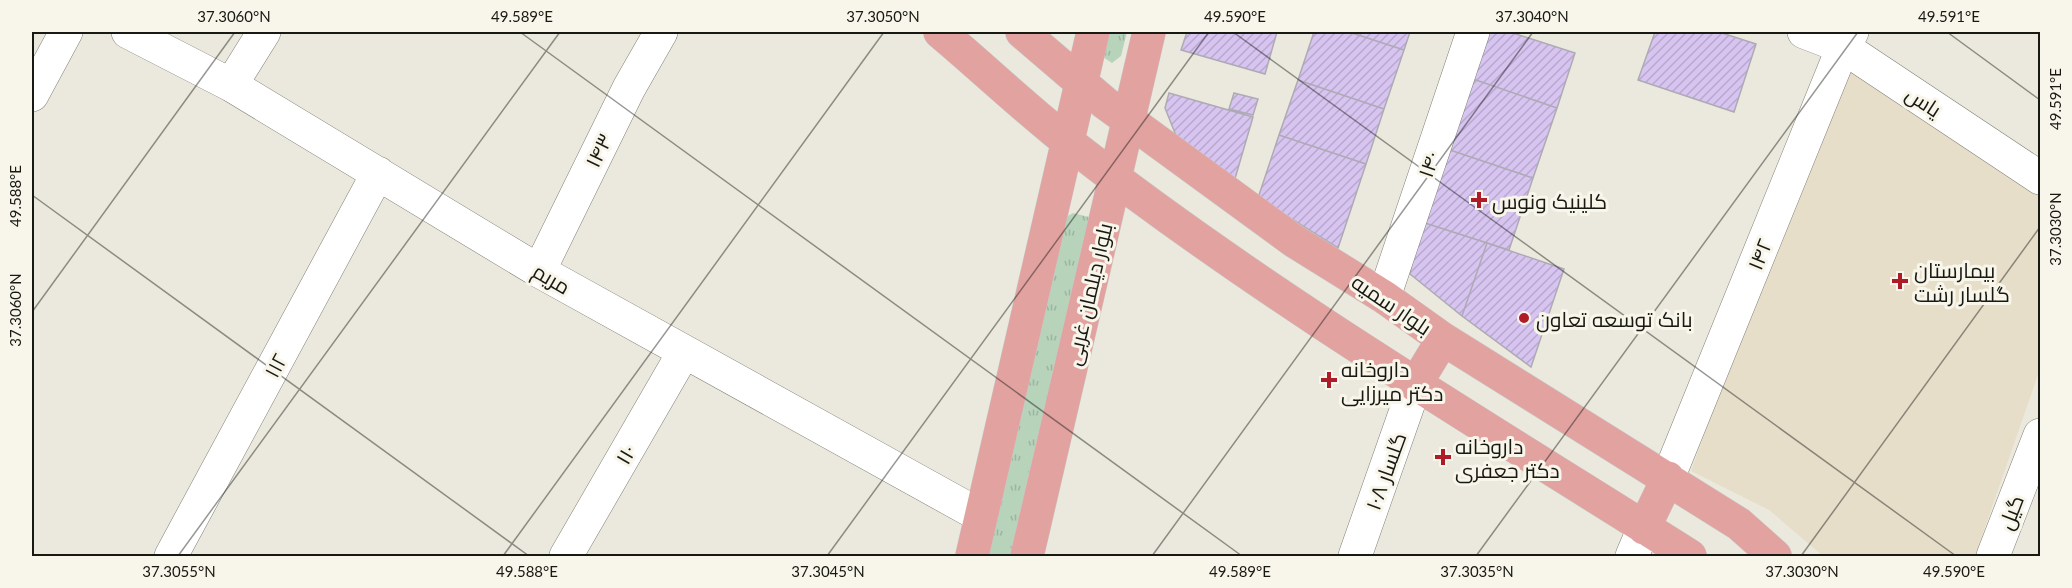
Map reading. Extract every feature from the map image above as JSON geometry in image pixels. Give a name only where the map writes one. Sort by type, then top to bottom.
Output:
[{"type":"main road","points":[[940,32],[1068,142],[1264,285],[1415,385],[1638,542],[1690,556]]},
{"type":"main road","name":"بلوار سمیه","points":[[1022,32],[1129,120],[1294,241],[1384,297],[1443,339],[1739,524],[1775,556]]},
{"type":"main road","points":[[972,556],[1093,32]]},
{"type":"main road","name":"بلوار دیلمان غربی","points":[[1027,556],[1149,32]]},
{"type":"main road","points":[[1415,385],[1443,339]]},
{"type":"main road","points":[[1638,542],[1668,478]]},
{"type":"street","points":[[32,95],[66,32]]},
{"type":"street","name":"مریم","points":[[128,32],[231,85],[539,271],[981,516]]},
{"type":"street","points":[[231,85],[264,32]]},
{"type":"street","name":"۱۴۳","points":[[539,271],[628,88],[661,32]]},
{"type":"street","name":"۱۴۰","points":[[1384,297],[1473,32]]},
{"type":"street","name":"یاس","points":[[1804,32],[1847,39],[2040,178]]},
{"type":"street","name":"۱۴۲","points":[[1668,478],[1847,39]]},
{"type":"street","name":"۱۱۲","points":[[171,556],[378,173]]},
{"type":"street","name":"۱۱۰","points":[[566,556],[684,352]]},
{"type":"street","name":"گلسار ۱۰۸","points":[[1354,556],[1415,385]]},
{"type":"street","name":"گیل","points":[[1993,556],[2040,435]]},
{"type":"shaded area","name":"بیمارستان گلسار رشت","points":[[1840,60],[2040,192],[2040,369],[1975,556],[1823,556],[1769,510],[1691,471]]},
{"type":"green space","points":[[1107,32],[1127,32],[1121,56],[1112,63],[1103,57]]},
{"type":"green space","points":[[1073,213],[1089,217],[1016,556],[982,556],[1066,217]]},
{"type":"building","points":[[1187,32],[1277,32],[1265,74],[1181,50]]},
{"type":"building","points":[[1314,32],[1349,32],[1404,50],[1384,109],[1298,80]]},
{"type":"building","points":[[1349,32],[1410,32],[1404,50]]},
{"type":"building","points":[[1490,32],[1510,32],[1575,53],[1557,108],[1473,79]]},
{"type":"building","points":[[1655,32],[1719,32],[1756,44],[1734,112],[1638,80]]},
{"type":"building","points":[[1473,79],[1557,108],[1533,178],[1450,150]]},
{"type":"building","points":[[1298,80],[1384,109],[1366,164],[1279,135]]},
{"type":"building","points":[[1169,93],[1253,117],[1234,182],[1181,148],[1165,108]]},
{"type":"building","points":[[1234,93],[1258,99],[1253,115],[1229,109]]},
{"type":"building","points":[[1279,135],[1366,164],[1338,248],[1258,198]]},
{"type":"building","name":"کلینیک ونوس","points":[[1450,150],[1533,178],[1509,250],[1425,223]]},
{"type":"building","points":[[1425,223],[1487,243],[1462,316],[1410,274]]},
{"type":"building","points":[[1487,243],[1564,269],[1531,367],[1462,316]]},
{"type":"place","name":"کلینیک ونوس","points":[[1479,200]]},
{"type":"place","name":"بیمارستان گلسار رشت","points":[[1900,281]]},
{"type":"place","name":"بانک توسعه تعاون","points":[[1524,318]]},
{"type":"place","name":"داروخانه دکتر میرزایی","points":[[1329,380]]},
{"type":"place","name":"داروخانه دکتر جعفری","points":[[1443,457]]}]
